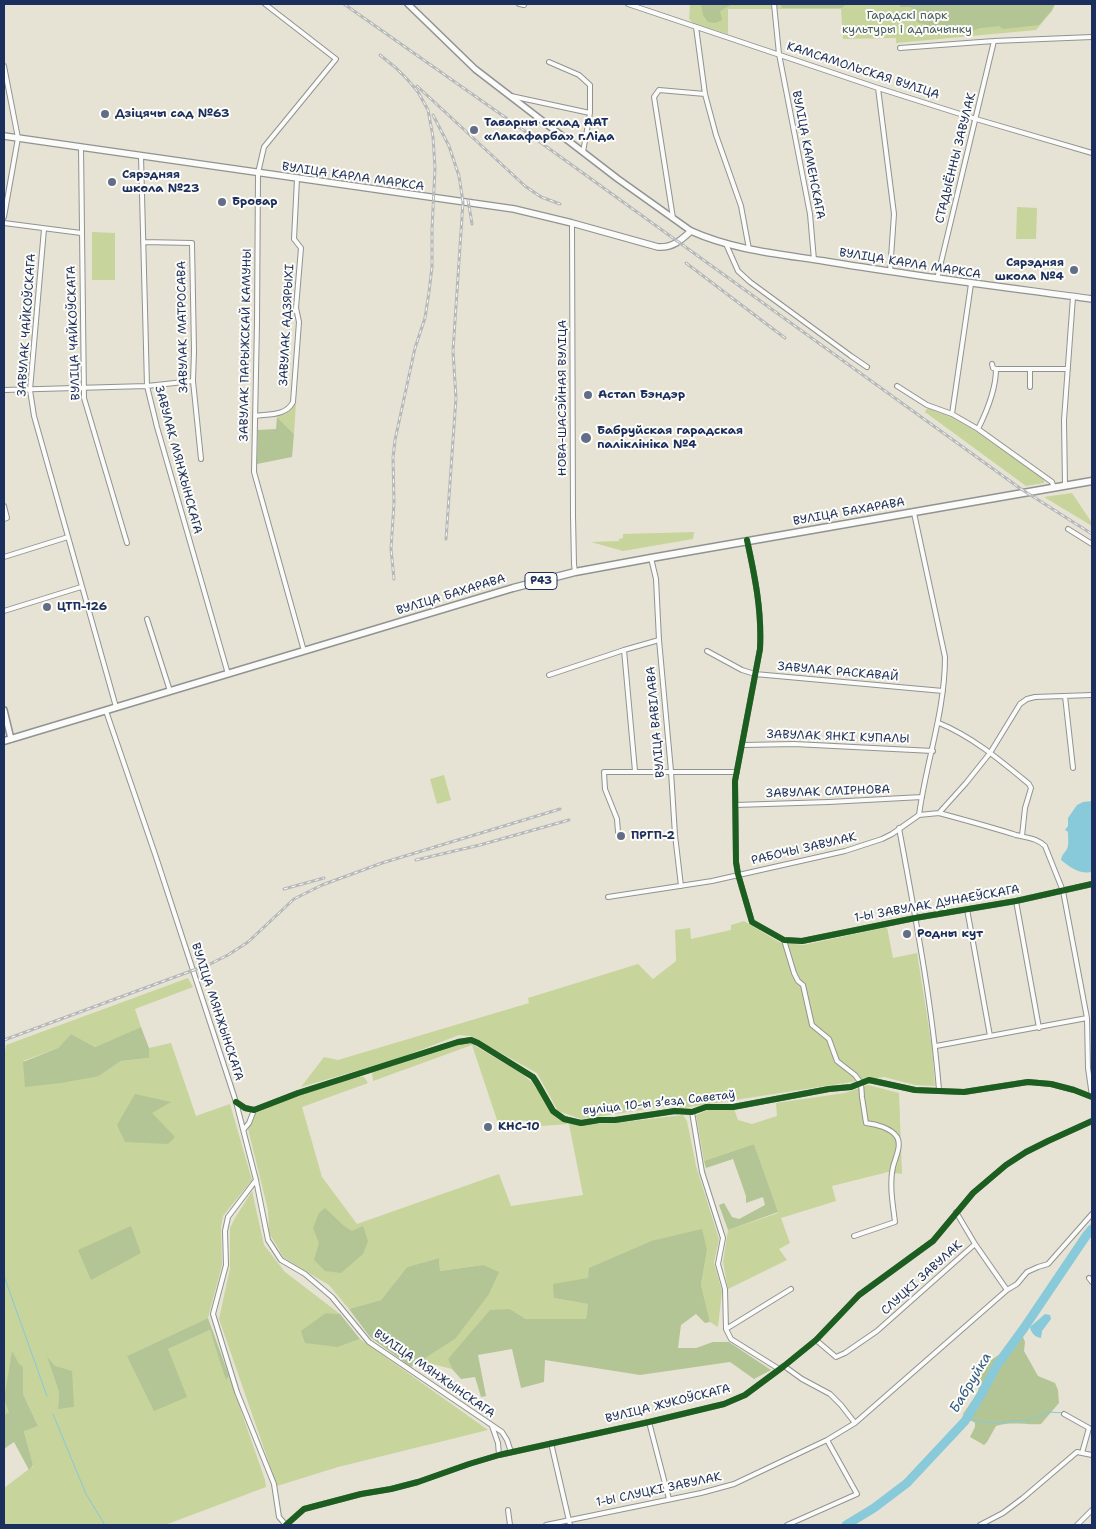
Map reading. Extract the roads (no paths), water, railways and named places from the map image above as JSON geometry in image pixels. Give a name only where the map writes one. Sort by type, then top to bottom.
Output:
[{"type":"main road","name":"ВУЛІЦА КАРЛА МАРКСА","points":[[4,136],[514,209],[658,247],[675,244],[691,231],[726,244],[749,249],[971,284],[1092,299]]},
{"type":"main road","name":"ВУЛІЦА БАХАРАВА","points":[[4,741],[513,588],[575,572],[747,540],[1092,481]]},
{"type":"street","name":"ЗАВУЛАК ПАРЫЖСКАЙ КАМУНЫ","points":[[265,4],[336,59],[264,147],[258,173],[254,472],[304,651]]},
{"type":"street","name":"ВУЛІЦА КАРЛА МАРКСА","points":[[408,4],[475,69],[583,152],[691,231]]},
{"type":"street","name":"КАМСАМОЛЬСКАЯ ВУЛІЦА","points":[[628,4],[878,88],[1092,153]]},
{"type":"street","name":"ВУЛІЦА КАМЕНСКАГА","points":[[774,4],[779,54],[810,214],[814,260]]},
{"type":"street","points":[[696,27],[705,94],[716,135],[741,206],[749,249]]},
{"type":"street","points":[[900,48],[994,41],[1092,37]]},
{"type":"street","name":"СТАДЫЁННЫ ЗАВУЛАК","points":[[937,279],[994,41]]},
{"type":"street","points":[[549,62],[573,72],[590,85],[590,113],[583,152]]},
{"type":"street","points":[[4,66],[18,138],[4,217]]},
{"type":"street","points":[[878,88],[894,214],[890,272]]},
{"type":"street","points":[[673,219],[654,97],[659,90],[705,94]]},
{"type":"street","points":[[509,95],[590,113]]},
{"type":"street","name":"ВУЛІЦА ЧАЙКОЎСКАГА","points":[[80,146],[84,398],[127,543]]},
{"type":"street","name":"ЗАВУЛАК МЯНЖЫНСКАГА","points":[[141,156],[147,386],[159,437],[228,674]]},
{"type":"street","name":"ЗАВУЛАК АДЗЯРЫХІ","points":[[255,416],[283,412],[293,402],[299,322],[296,308],[301,248],[294,239],[297,179]]},
{"type":"street","points":[[4,223],[81,234]]},
{"type":"street","name":"НОВА-ШАСЭЙНАЯ ВУЛІЦА","points":[[572,223],[573,516],[575,572]]},
{"type":"street","name":"ЗАВУЛАК ЧАЙКОЎСКАГА","points":[[44,229],[30,390],[34,416],[116,708]]},
{"type":"street","name":"ЗАВУЛАК МАТРОСАВА","points":[[143,242],[192,243],[193,381],[201,459]]},
{"type":"street","points":[[726,244],[738,271],[750,282],[867,367]]},
{"type":"street","points":[[952,414],[971,284]]},
{"type":"street","points":[[1065,486],[1064,420],[1073,297]]},
{"type":"street","points":[[978,429],[985,415],[996,382],[996,369],[993,368],[992,364]]},
{"type":"street","points":[[996,369],[1068,369]]},
{"type":"street","points":[[1030,369],[1030,387]]},
{"type":"street","points":[[4,390],[147,386],[193,381]]},
{"type":"street","points":[[897,386],[927,405],[952,414],[978,429],[1052,482],[1054,488]]},
{"type":"street","points":[[4,506],[7,518],[4,519]]},
{"type":"street","points":[[914,512],[945,658],[945,675],[939,724],[919,815],[939,814],[994,827],[1040,840],[1045,846],[1063,891],[1087,1018],[1088,1068],[1092,1097]]},
{"type":"street","points":[[1068,529],[1092,544]]},
{"type":"street","points":[[4,557],[68,537]]},
{"type":"street","points":[[747,540],[758,597],[761,627],[760,649],[735,782],[736,862],[752,922],[784,940],[794,974],[803,986],[812,1025],[829,1039],[837,1061],[862,1083],[866,1123],[880,1126],[892,1132],[898,1138],[899,1148],[892,1169],[895,1222],[854,1236]]},
{"type":"street","name":"ВУЛІЦА ВАВІЛАВА","points":[[651,558],[656,578],[659,640],[681,886]]},
{"type":"street","points":[[4,611],[81,587]]},
{"type":"street","points":[[147,619],[170,691]]},
{"type":"street","points":[[549,675],[659,640]]},
{"type":"street","points":[[624,650],[635,771]]},
{"type":"street","name":"ЗАВУЛАК РАСКАВАЙ","points":[[707,651],[742,670],[755,674],[943,691]]},
{"type":"street","points":[[939,814],[990,753],[1020,704],[1027,699],[1035,697],[1092,695]]},
{"type":"street","points":[[1065,696],[1073,768]]},
{"type":"street","points":[[4,710],[11,739]]},
{"type":"street","name":"ВУЛІЦА МЯНЖЫНСКАГА","points":[[106,710],[236,1102],[256,1180],[268,1240],[281,1260],[305,1274],[332,1297],[369,1342],[502,1432],[511,1452]]},
{"type":"street","points":[[939,724],[954,730],[990,753],[1029,784],[1031,788],[1025,808],[1022,836]]},
{"type":"street","name":"ЗАВУЛАК ЯНКІ КУПАЛЫ","points":[[743,745],[794,744],[933,751]]},
{"type":"street","points":[[618,832],[617,819],[605,789],[604,772],[737,772]]},
{"type":"street","name":"ЗАВУЛАК СМІРНОВА","points":[[736,805],[922,797]]},
{"type":"street","name":"РАБОЧЫ ЗАВУЛАК","points":[[608,897],[712,880],[863,846],[882,840],[919,815]]},
{"type":"street","points":[[899,828],[936,1046],[939,1090]]},
{"type":"street","name":"1-Ы ЗАВУЛАК ДУНАЕЎСКАГА","points":[[784,940],[802,941],[915,918],[1016,901],[1092,884]]},
{"type":"street","points":[[1016,901],[1039,1028]]},
{"type":"street","points":[[967,910],[990,1036]]},
{"type":"street","points":[[936,1046],[1087,1018]]},
{"type":"street","name":"вуліца 10-ы зʼезд Саветаў","points":[[254,1110],[298,1092],[458,1042],[471,1040],[533,1077],[553,1111],[564,1119],[581,1123],[675,1111],[692,1112],[706,1107],[733,1107],[829,1089],[852,1087],[869,1080],[915,1090],[964,1092],[1028,1082],[1051,1084],[1092,1097]]},
{"type":"street","points":[[236,1102],[245,1108],[254,1110],[249,1123],[244,1129]]},
{"type":"street","points":[[692,1112],[702,1172],[723,1238],[718,1264],[725,1289],[726,1329],[731,1339],[779,1369]]},
{"type":"street","name":"ВУЛІЦА ЖУКОЎСКАГА","points":[[286,1525],[304,1509],[361,1494],[392,1489],[511,1452],[724,1404],[744,1394],[784,1366],[816,1340],[859,1295],[933,1241],[973,1193],[1006,1165],[1041,1144],[1092,1121]]},
{"type":"street","points":[[256,1180],[228,1217],[225,1231],[226,1265],[213,1314],[237,1392],[274,1484],[279,1517],[286,1525]]},
{"type":"street","points":[[956,1212],[975,1244]]},
{"type":"street","points":[[1007,1290],[1017,1284],[1028,1272],[1038,1266],[1048,1264],[1092,1214]]},
{"type":"street","name":"СЛУЦКІ ЗАВУЛАК","points":[[816,1340],[836,1357],[845,1353],[877,1331],[975,1244],[1007,1290]]},
{"type":"street","points":[[726,1329],[791,1289]]},
{"type":"street","name":"1-Ы СЛУЦКІ ЗАВУЛАК","points":[[546,1525],[701,1493],[734,1484],[827,1440],[854,1423],[1007,1290]]},
{"type":"street","points":[[784,1366],[802,1379],[830,1394],[854,1423]]},
{"type":"street","points":[[1064,1414],[1089,1428],[1082,1453]]},
{"type":"street","points":[[649,1422],[669,1499]]},
{"type":"street","points":[[492,1426],[498,1443],[499,1455]]},
{"type":"street","points":[[787,1525],[857,1494],[827,1440]]},
{"type":"street","points":[[551,1443],[570,1525]]},
{"type":"street","points":[[980,1525],[1003,1513],[1023,1498],[1076,1452],[1092,1455]]},
{"type":"street","points":[[508,1510],[510,1525]]},
{"type":"street","points":[[1077,1525],[1092,1510]]},
{"type":"water","points":[[1092,801],[1092,872],[1083,872],[1072,868],[1061,860],[1068,845],[1068,832],[1065,830],[1068,826],[1068,818],[1077,805]]},
{"type":"water","points":[[1045,1314],[1050,1315],[1051,1319],[1042,1331],[1041,1338],[1037,1337],[1030,1327]]},
{"type":"waterway","name":"Бабруйка","points":[[846,1525],[874,1508],[907,1483],[965,1421],[997,1365],[1092,1229]]},
{"type":"waterway","points":[[4,1276],[47,1396]]},
{"type":"waterway","points":[[966,1418],[981,1422],[999,1423],[1030,1420],[1048,1412],[1065,1413]]},
{"type":"waterway","points":[[53,1414],[86,1494],[105,1525]]},
{"type":"waterway","points":[[1077,1419],[1092,1427]]},
{"type":"railway","points":[[344,4],[526,132],[1021,489],[1092,534]]},
{"type":"railway","points":[[380,55],[407,79],[418,92],[428,110],[433,137],[435,168],[432,267],[429,292],[425,318],[415,348],[395,440],[393,458],[394,503],[391,549],[394,579]]},
{"type":"railway","points":[[417,86],[525,186],[541,197],[560,204]]},
{"type":"railway","points":[[433,115],[449,146],[459,176],[463,202],[453,351],[456,398],[446,539]]},
{"type":"railway","points":[[468,200],[472,224]]},
{"type":"railway","points":[[686,263],[785,338]]},
{"type":"railway","points":[[4,1040],[210,964],[248,942],[294,899],[322,885],[382,863],[560,809]]},
{"type":"railway","points":[[416,860],[480,845],[569,820]]},
{"type":"railway","points":[[284,889],[324,878]]},
{"type":"place","name":"Дзіцячы сад №63","points":[[105,114]]},
{"type":"place","name":"Таварны склад ААТ «Лакафарба» г.Ліда","points":[[474,130]]},
{"type":"place","name":"Сярэдняя школа №23","points":[[112,182]]},
{"type":"place","name":"Бровар","points":[[222,202]]},
{"type":"place","name":"Сярэдняя школа №4","points":[[1074,270]]},
{"type":"place","name":"Астап Бэндэр","points":[[588,395]]},
{"type":"place","name":"Бабруйская гарадская паліклініка №4","points":[[586,438]]},
{"type":"place","name":"ЦТП-126","points":[[47,607]]},
{"type":"place","name":"ПРГП-2","points":[[621,836]]},
{"type":"place","name":"Родны кут","points":[[907,934]]},
{"type":"place","name":"КНС-10","points":[[488,1127]]},
{"type":"park label","name":"Гарадскі парк культуры і адпачынку","points":[[907,23]]}]
